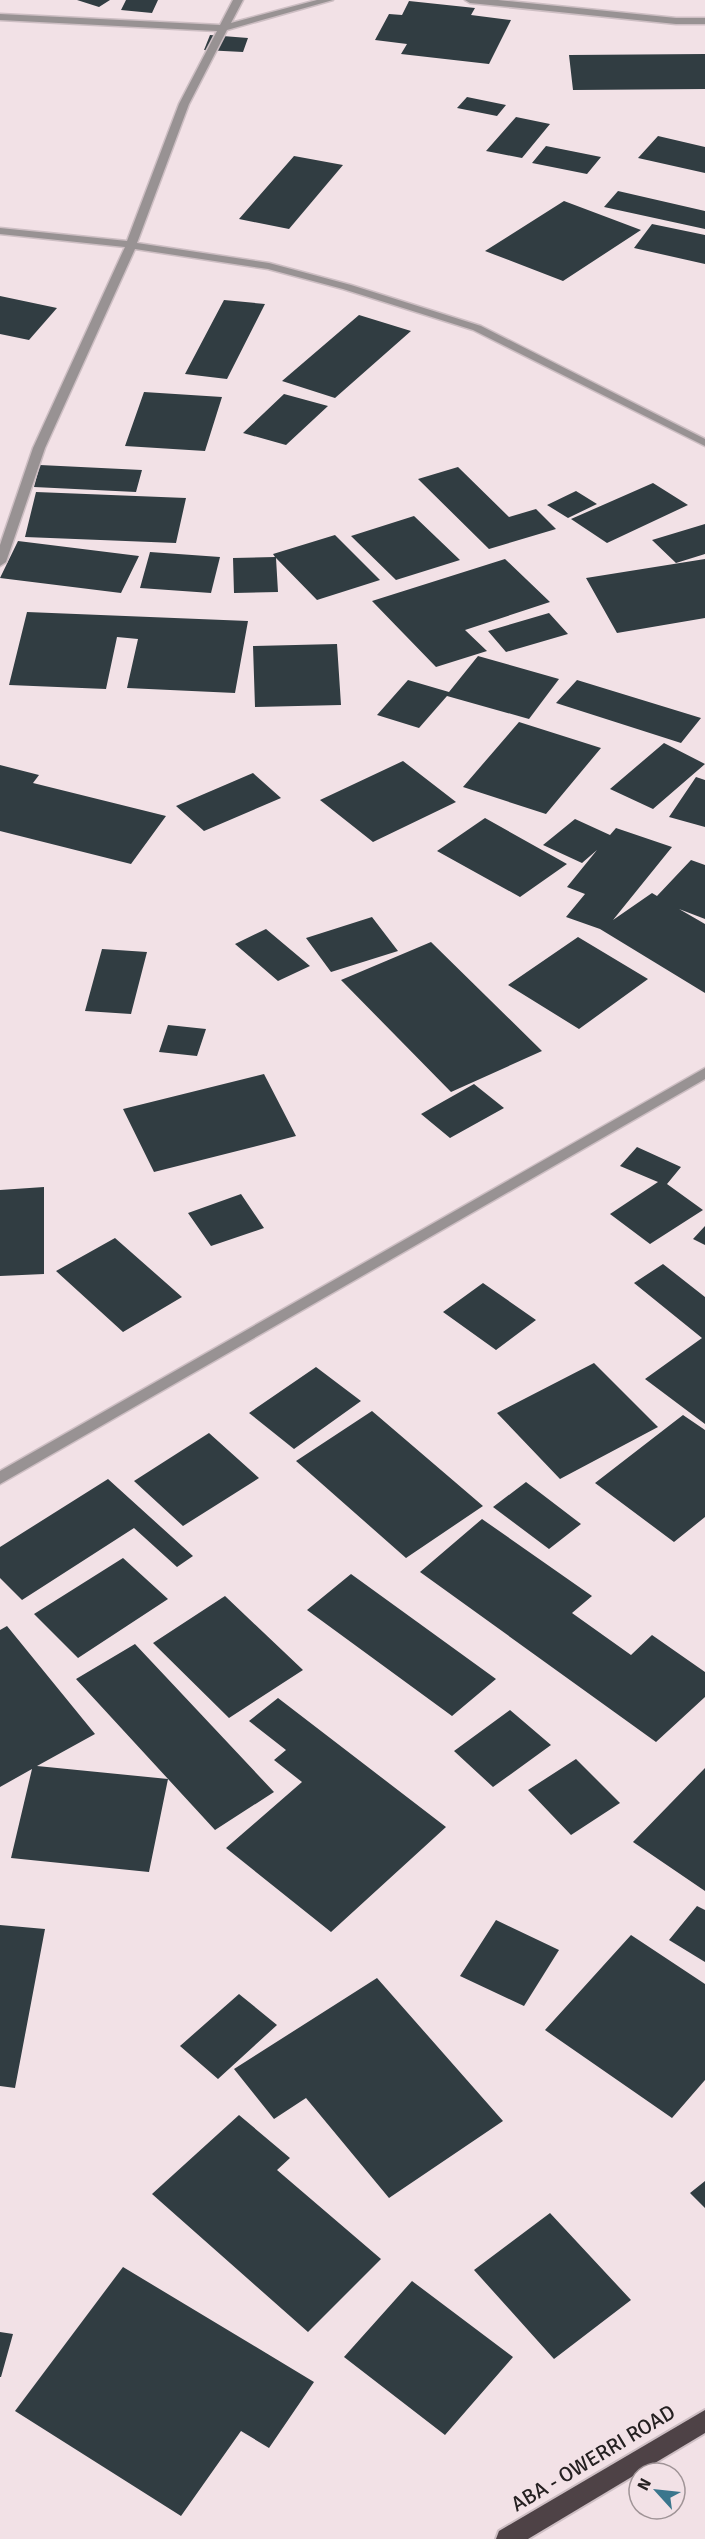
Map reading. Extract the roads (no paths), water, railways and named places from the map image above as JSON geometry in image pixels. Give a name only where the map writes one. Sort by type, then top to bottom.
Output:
[{"type":"highway","name":"ABA - OWERRI ROAD","points":[[507,2539],[705,2421]]},
{"type":"street","points":[[0,562],[39,448],[131,245],[184,104],[238,0]]},
{"type":"street","points":[[0,17],[224,28],[328,0]]},
{"type":"street","points":[[470,0],[676,21],[705,21]]},
{"type":"street","points":[[0,231],[131,245],[269,266],[347,287],[477,328],[705,443]]},
{"type":"street","points":[[0,1478],[705,1073]]}]
